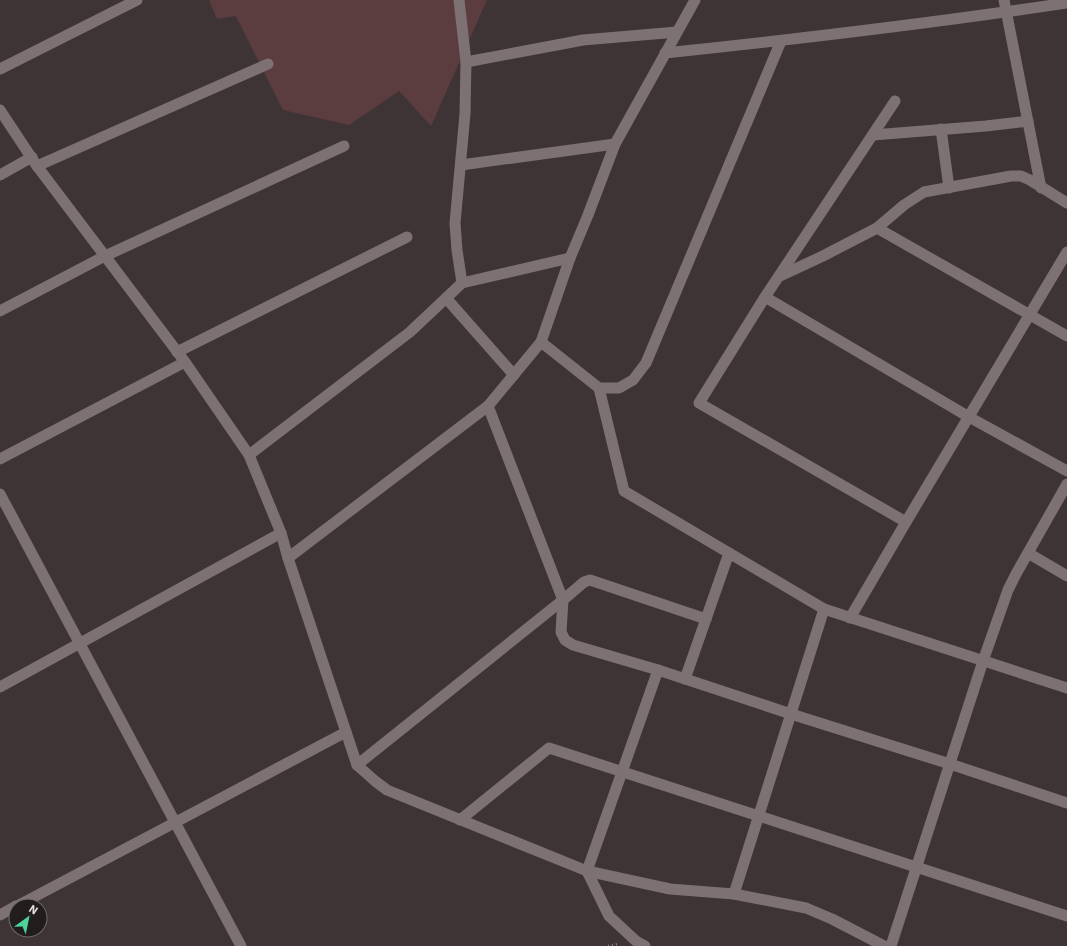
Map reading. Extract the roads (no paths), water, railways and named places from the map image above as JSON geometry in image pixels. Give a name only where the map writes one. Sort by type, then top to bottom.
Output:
[{"type":"street","points":[[0,69],[136,0]]},
{"type":"street","points":[[459,0],[466,62],[465,114],[455,223],[462,282]]},
{"type":"street","points":[[288,558],[488,406],[541,342],[570,258],[615,144],[695,0]]},
{"type":"street","points":[[1004,0],[1041,188]]},
{"type":"street","points":[[665,53],[781,41],[1067,3]]},
{"type":"street","points":[[466,62],[583,40],[677,32]]},
{"type":"street","points":[[599,388],[619,388],[634,380],[646,363],[781,41]]},
{"type":"street","points":[[0,175],[268,64]]},
{"type":"street","points":[[895,101],[765,297],[700,403],[906,522]]},
{"type":"street","points":[[0,110],[34,162],[185,362],[249,455],[281,533],[357,765],[375,782],[387,790],[587,871],[670,889],[734,894],[806,908],[832,919],[884,946]]},
{"type":"street","points":[[873,135],[986,126],[1028,120]]},
{"type":"street","points":[[941,129],[948,188]]},
{"type":"street","points":[[461,165],[615,144]]},
{"type":"street","points":[[0,311],[105,256],[344,146]]},
{"type":"street","points":[[779,276],[823,256],[877,228],[904,205],[924,192],[1011,176],[1021,176],[1067,203]]},
{"type":"street","points":[[877,228],[1067,336]]},
{"type":"street","points":[[177,352],[407,237]]},
{"type":"street","points":[[850,618],[1067,252]]},
{"type":"street","points":[[249,455],[410,332],[462,282],[570,258]]},
{"type":"street","points":[[765,297],[969,417],[1067,471]]},
{"type":"street","points":[[446,298],[514,375]]},
{"type":"street","points":[[541,342],[599,388],[624,491],[824,609],[1067,688]]},
{"type":"street","points":[[0,459],[185,362]]},
{"type":"street","points":[[488,406],[563,600],[561,632],[565,640],[573,645],[658,670],[1067,803]]},
{"type":"street","points":[[891,946],[983,661],[1008,590],[1067,484]]},
{"type":"street","points":[[0,494],[241,946]]},
{"type":"street","points":[[0,687],[281,533]]},
{"type":"street","points":[[685,679],[729,553]]},
{"type":"street","points":[[1028,553],[1067,576]]},
{"type":"street","points":[[357,765],[584,582],[590,580],[706,619]]},
{"type":"street","points":[[734,894],[824,609]]},
{"type":"street","points":[[645,946],[608,916],[587,871],[658,670]]},
{"type":"street","points":[[31,898],[346,732]]},
{"type":"street","points":[[460,820],[549,748],[1067,916]]}]
